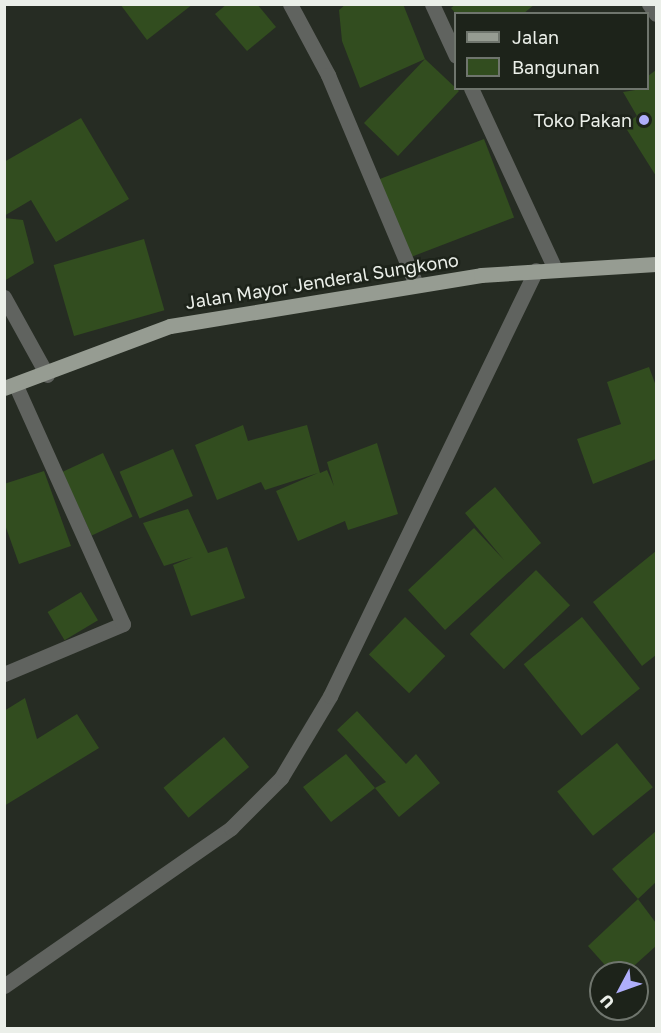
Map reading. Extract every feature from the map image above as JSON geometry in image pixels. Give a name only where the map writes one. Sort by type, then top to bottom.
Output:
[{"type":"main road","name":"Jalan Mayor Jenderal Sungkono","points":[[10,387],[47,375],[170,326],[416,284],[536,270],[657,264]]},
{"type":"street","points":[[290,4],[328,75],[416,284]]},
{"type":"street","points":[[432,4],[454,52]]},
{"type":"street","points":[[650,4],[657,14]]},
{"type":"street","points":[[472,90],[555,269]]},
{"type":"street","points":[[4,986],[231,828],[281,778],[330,696],[536,270]]},
{"type":"street","points":[[4,297],[47,375]]},
{"type":"street","points":[[4,674],[123,624],[10,387]]},
{"type":"building","points":[[120,4],[193,4],[147,40]]},
{"type":"building","points":[[227,4],[257,4],[276,27],[247,51],[215,14]]},
{"type":"building","points":[[346,4],[403,4],[425,59],[360,88],[342,41],[339,10]]},
{"type":"building","points":[[456,4],[535,4],[525,12],[454,12],[451,8]]},
{"type":"building","points":[[425,59],[454,86],[454,90],[459,91],[398,156],[364,123]]},
{"type":"building","name":"Toko Pakan","points":[[656,70],[656,176],[624,125],[637,116],[623,92],[649,90],[649,75]]},
{"type":"building","points":[[81,118],[129,199],[56,242],[31,200],[4,216],[4,162]]},
{"type":"building","points":[[484,139],[514,217],[409,258],[379,179]]},
{"type":"building","points":[[4,218],[23,220],[34,263],[4,281]]},
{"type":"building","points":[[144,239],[164,310],[74,336],[54,265]]},
{"type":"building","points":[[649,367],[656,386],[656,459],[593,484],[577,439],[621,424],[607,382]]},
{"type":"building","points":[[243,425],[248,441],[307,425],[320,473],[327,470],[334,486],[327,462],[377,443],[398,514],[348,530],[345,521],[298,541],[276,491],[318,473],[265,490],[261,482],[217,500],[195,445]]},
{"type":"building","points":[[173,449],[193,496],[140,519],[120,472]]},
{"type":"building","points":[[103,453],[133,516],[92,535],[62,472]]},
{"type":"building","points":[[44,471],[71,546],[19,564],[4,522],[4,484]]},
{"type":"building","points":[[495,487],[541,543],[445,630],[408,590],[474,528],[504,560],[465,513]]},
{"type":"building","points":[[188,509],[208,553],[227,547],[245,598],[191,616],[173,565],[193,557],[164,566],[143,523]]},
{"type":"building","points":[[656,551],[656,655],[642,666],[593,602]]},
{"type":"building","points":[[536,570],[570,605],[504,669],[470,634]]},
{"type":"building","points":[[81,592],[98,620],[65,640],[48,612]]},
{"type":"building","points":[[405,617],[445,656],[409,693],[369,654]]},
{"type":"building","points":[[582,617],[640,688],[582,736],[524,664]]},
{"type":"building","points":[[25,698],[37,739],[77,714],[99,748],[4,806],[4,711]]},
{"type":"building","points":[[357,711],[406,764],[416,754],[440,783],[399,817],[375,788],[386,782],[337,730]]},
{"type":"building","points":[[224,737],[249,767],[189,818],[163,788]]},
{"type":"building","points":[[617,743],[653,787],[593,836],[557,791]]},
{"type":"building","points":[[346,754],[375,788],[331,822],[303,787]]},
{"type":"building","points":[[656,831],[656,882],[638,899],[612,869]]},
{"type":"building","points":[[638,899],[656,923],[656,946],[639,961],[601,961],[588,946]]},
{"type":"place","name":"Toko Pakan","points":[[644,120]]}]
